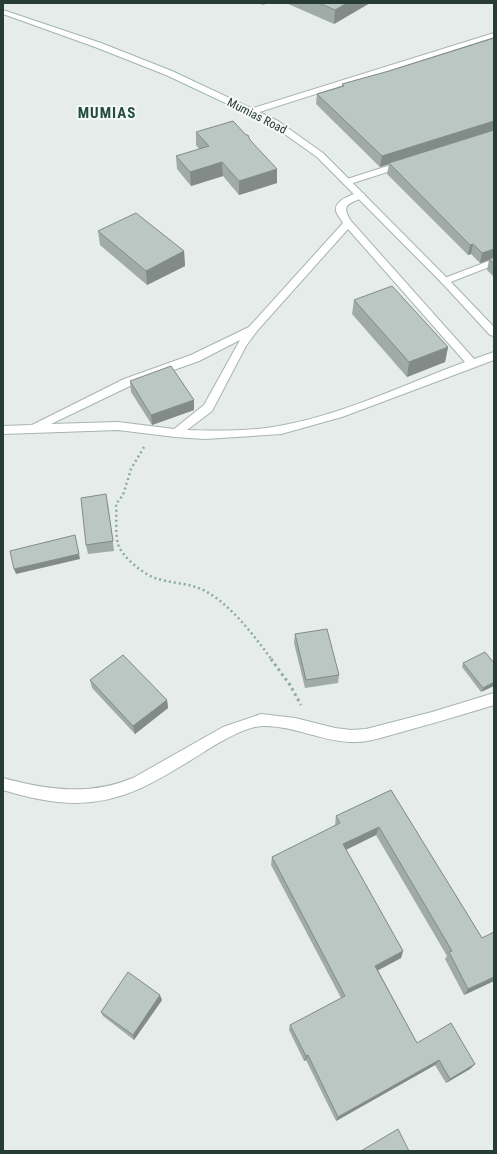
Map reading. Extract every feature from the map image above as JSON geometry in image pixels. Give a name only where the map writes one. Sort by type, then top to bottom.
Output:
[{"type":"street","name":"Mumias Road","points":[[3,12],[98,45],[169,73],[275,123],[320,155],[361,195],[494,333]]},
{"type":"street","points":[[250,112],[493,36]]},
{"type":"street","points":[[347,182],[413,161]]},
{"type":"street","points":[[361,195],[345,202],[340,208],[348,223],[472,363]]},
{"type":"street","points":[[176,433],[208,408],[242,344],[253,329],[348,223]]},
{"type":"street","points":[[445,281],[494,262]]},
{"type":"street","points":[[29,430],[128,382],[195,358],[253,329]]},
{"type":"street","points":[[3,430],[103,426],[155,429],[176,433],[225,434],[283,429],[323,419],[494,356]]},
{"type":"street","points":[[3,784],[30,793],[79,798],[102,796],[125,790],[228,731],[261,720],[295,724],[314,730],[351,736],[366,735],[432,718],[494,699]]},
{"type":"path","points":[[155,429],[131,468],[125,491],[116,504],[118,544],[125,556],[144,573],[157,579],[188,584],[207,592],[228,607],[259,643],[286,679],[314,730]]},
{"type":"building","points":[[319,3],[347,3],[335,10]]},
{"type":"building","points":[[494,38],[494,121],[382,156],[317,94],[344,86],[342,84]]},
{"type":"building","points":[[233,121],[246,135],[248,135],[250,140],[277,169],[239,181],[222,162],[190,172],[176,156],[209,146],[196,132]]},
{"type":"building","points":[[494,130],[494,249],[482,253],[473,244],[470,245],[389,163]]},
{"type":"building","points":[[136,213],[184,251],[146,271],[98,231]]},
{"type":"building","points":[[494,257],[494,264],[489,259]]},
{"type":"building","points":[[392,286],[448,347],[409,362],[354,300]]},
{"type":"building","points":[[171,366],[194,400],[151,415],[130,381]]},
{"type":"building","points":[[106,494],[113,541],[86,545],[81,498]]},
{"type":"building","points":[[75,535],[79,554],[14,569],[10,551]]},
{"type":"building","points":[[327,629],[339,675],[306,680],[295,634]]},
{"type":"building","points":[[485,652],[494,663],[494,682],[483,688],[463,663]]},
{"type":"building","points":[[123,655],[167,700],[133,726],[90,680]]},
{"type":"building","points":[[391,790],[482,938],[494,932],[494,977],[468,989],[449,952],[452,951],[379,827],[343,844],[403,951],[375,966],[417,1043],[451,1023],[475,1064],[450,1079],[439,1060],[338,1117],[308,1055],[306,1056],[290,1025],[345,996],[272,857],[340,823],[336,816]]},
{"type":"building","points":[[128,972],[160,995],[133,1035],[101,1012]]},
{"type":"building","points":[[398,1129],[409,1151],[361,1151]]},
{"type":"district","name":"MUMIAS","points":[[107,113]]}]
